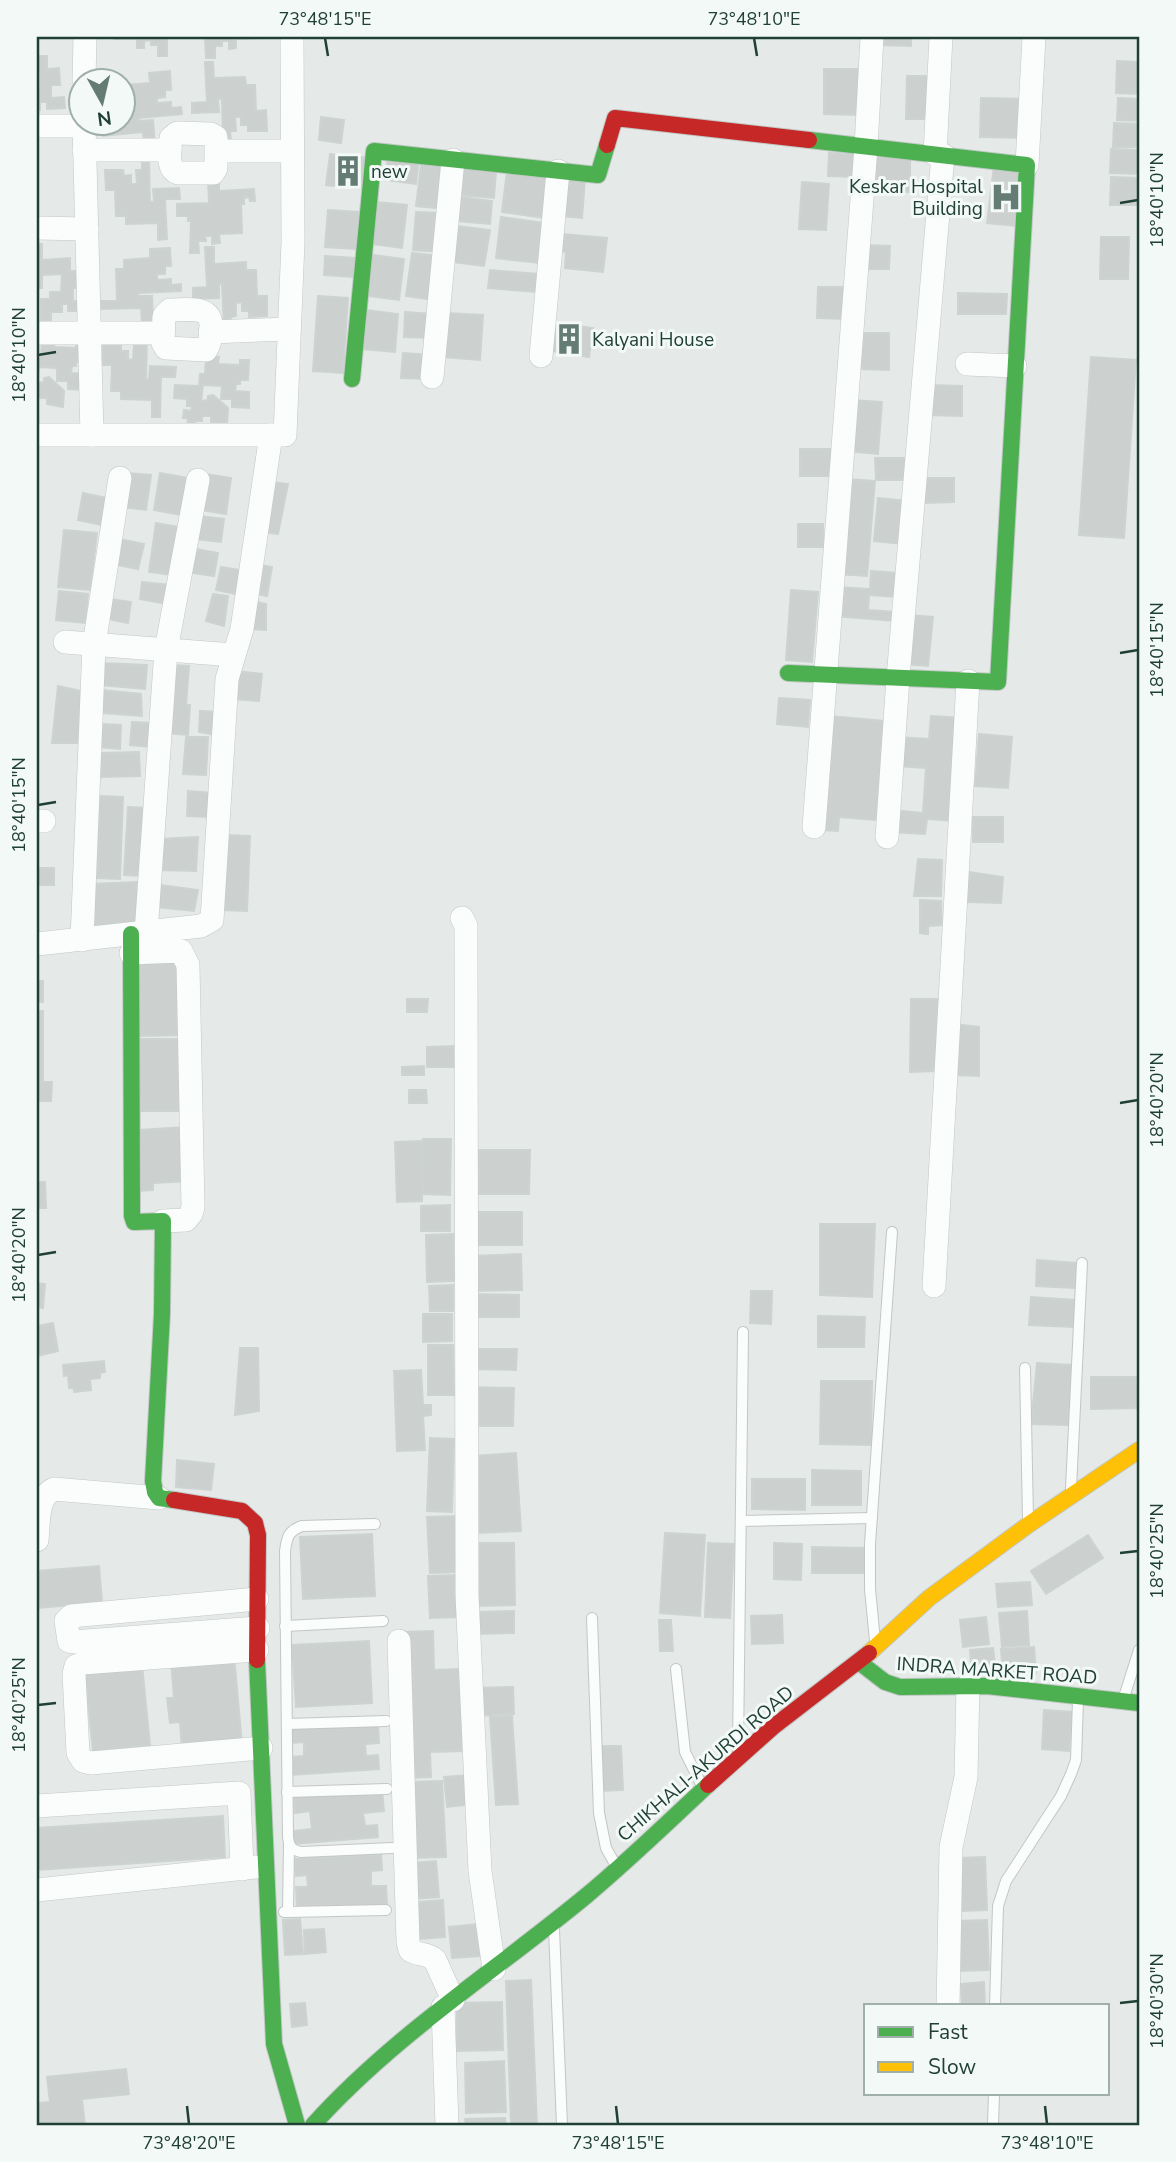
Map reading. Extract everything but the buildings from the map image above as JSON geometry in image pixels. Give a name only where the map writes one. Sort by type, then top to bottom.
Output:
[{"type":"street","points":[[84,66],[85,37]]},
{"type":"street","points":[[37,435],[285,435],[293,242],[292,37]]},
{"type":"street","points":[[814,827],[872,37]]},
{"type":"street","points":[[887,836],[939,155],[941,37]]},
{"type":"street","points":[[788,673],[998,682],[1034,37]]},
{"type":"street","points":[[352,379],[374,151],[598,175],[615,118],[1027,165]]},
{"type":"street","points":[[37,126],[66,125]]},
{"type":"street","points":[[84,150],[170,150],[173,135],[203,133],[216,137],[217,151],[292,151]]},
{"type":"street","points":[[84,136],[92,435]]},
{"type":"street","points":[[432,377],[453,159]]},
{"type":"street","points":[[541,356],[558,171]]},
{"type":"street","points":[[37,228],[87,229]]},
{"type":"street","points":[[37,333],[163,333],[166,348],[202,351],[210,345],[210,332],[289,329]]},
{"type":"street","points":[[967,364],[1015,366]]},
{"type":"street","points":[[37,944],[82,940],[136,940],[201,926],[212,920],[227,679],[242,629],[271,435]]},
{"type":"street","points":[[82,940],[94,645],[120,478]]},
{"type":"street","points":[[136,940],[181,951],[188,965],[193,1207],[186,1220],[139,1223],[134,1222],[132,1216],[136,940],[166,650],[198,480]]},
{"type":"street","points":[[65,642],[233,655]]},
{"type":"street","points":[[934,1286],[968,681]]},
{"type":"street","points":[[462,918],[466,926],[467,1595],[480,1871],[494,1969]]},
{"type":"street","points":[[159,1498],[153,1481],[163,1314],[163,1221]]},
{"type":"street","name":"CHIKHALI-AKURDI ROAD","points":[[318,2123],[340,2095],[383,2054],[554,1922],[774,1727],[859,1662],[929,1598],[1028,1525],[1139,1450]]},
{"type":"street","points":[[37,1540],[41,1499],[46,1492],[54,1489],[159,1498],[242,1511],[255,1523],[258,1535],[257,1639],[274,2044],[297,2125]]},
{"type":"street","points":[[257,1599],[71,1616],[66,1621],[67,1637],[73,1642],[257,1639]]},
{"type":"street","points":[[257,1639],[83,1663],[76,1666],[75,1687],[78,1753],[83,1761],[91,1763],[261,1748]]},
{"type":"street","points":[[399,1641],[408,1942],[414,1953],[430,1955],[435,1960],[448,2004],[447,2125]]},
{"type":"street","name":"INDRA MARKET ROAD","points":[[859,1662],[885,1682],[900,1687],[968,1686],[1131,1702]]},
{"type":"street","points":[[948,2004],[951,1847],[966,1777],[968,1686]]},
{"type":"street","points":[[37,1806],[239,1793],[242,1868]]},
{"type":"street","points":[[37,1889],[267,1866]]},
{"type":"lane","points":[[875,1646],[870,1589],[872,1518],[892,1232]]},
{"type":"lane","points":[[1070,1497],[1082,1264]]},
{"type":"lane","points":[[738,1759],[743,1332]]},
{"type":"lane","points":[[1024,1368],[1028,1525]]},
{"type":"lane","points":[[741,1521],[872,1518]]},
{"type":"lane","points":[[288,1912],[285,1626],[287,1538],[292,1530],[302,1526],[375,1524]]},
{"type":"lane","points":[[592,1618],[599,1812],[606,1848],[617,1868]]},
{"type":"lane","points":[[285,1626],[383,1621]]},
{"type":"lane","points":[[1131,1702],[1139,1650]]},
{"type":"lane","points":[[676,1670],[684,1744],[704,1790]]},
{"type":"lane","points":[[259,1695],[286,1693]]},
{"type":"lane","points":[[995,2004],[998,1906],[1006,1881],[1061,1796],[1071,1774],[1076,1760],[1078,1696]]},
{"type":"lane","points":[[287,1724],[387,1721]]},
{"type":"lane","points":[[287,1792],[387,1789]]},
{"type":"lane","points":[[289,1845],[293,1850],[301,1852],[392,1848]]},
{"type":"lane","points":[[268,1912],[386,1910]]},
{"type":"lane","points":[[554,1922],[562,2125]]},
{"type":"lane","points":[[993,2125],[994,2096]]},
{"type":"traffic: fast","points":[[788,673],[998,682],[1027,165],[809,140]]},
{"type":"traffic: fast","points":[[352,379],[374,151],[598,175],[607,145]]},
{"type":"traffic: fast","points":[[131,934],[132,1216],[134,1222],[163,1221],[162,1314],[153,1481],[159,1498],[174,1500]]},
{"type":"traffic: fast","points":[[257,1660],[274,2044],[297,2125]]},
{"type":"traffic: fast","points":[[859,1662],[885,1682],[900,1687],[987,1686],[1139,1703]]},
{"type":"traffic: fast","points":[[313,2125],[376,2062],[586,1896],[708,1785]]},
{"type":"traffic: slow","points":[[869,1653],[929,1598],[1028,1525],[1139,1450]]},
{"type":"traffic: jam","points":[[607,145],[615,118],[809,140]]},
{"type":"traffic: jam","points":[[174,1500],[242,1511],[255,1523],[258,1535],[257,1660]]},
{"type":"traffic: jam","points":[[708,1785],[773,1727],[869,1653]]},
{"type":"place","name":"new","points":[[348,171]]},
{"type":"place","name":"Keskar Hospital Building","points":[[1006,197]]},
{"type":"place","name":"Kalyani House","points":[[569,339]]}]
